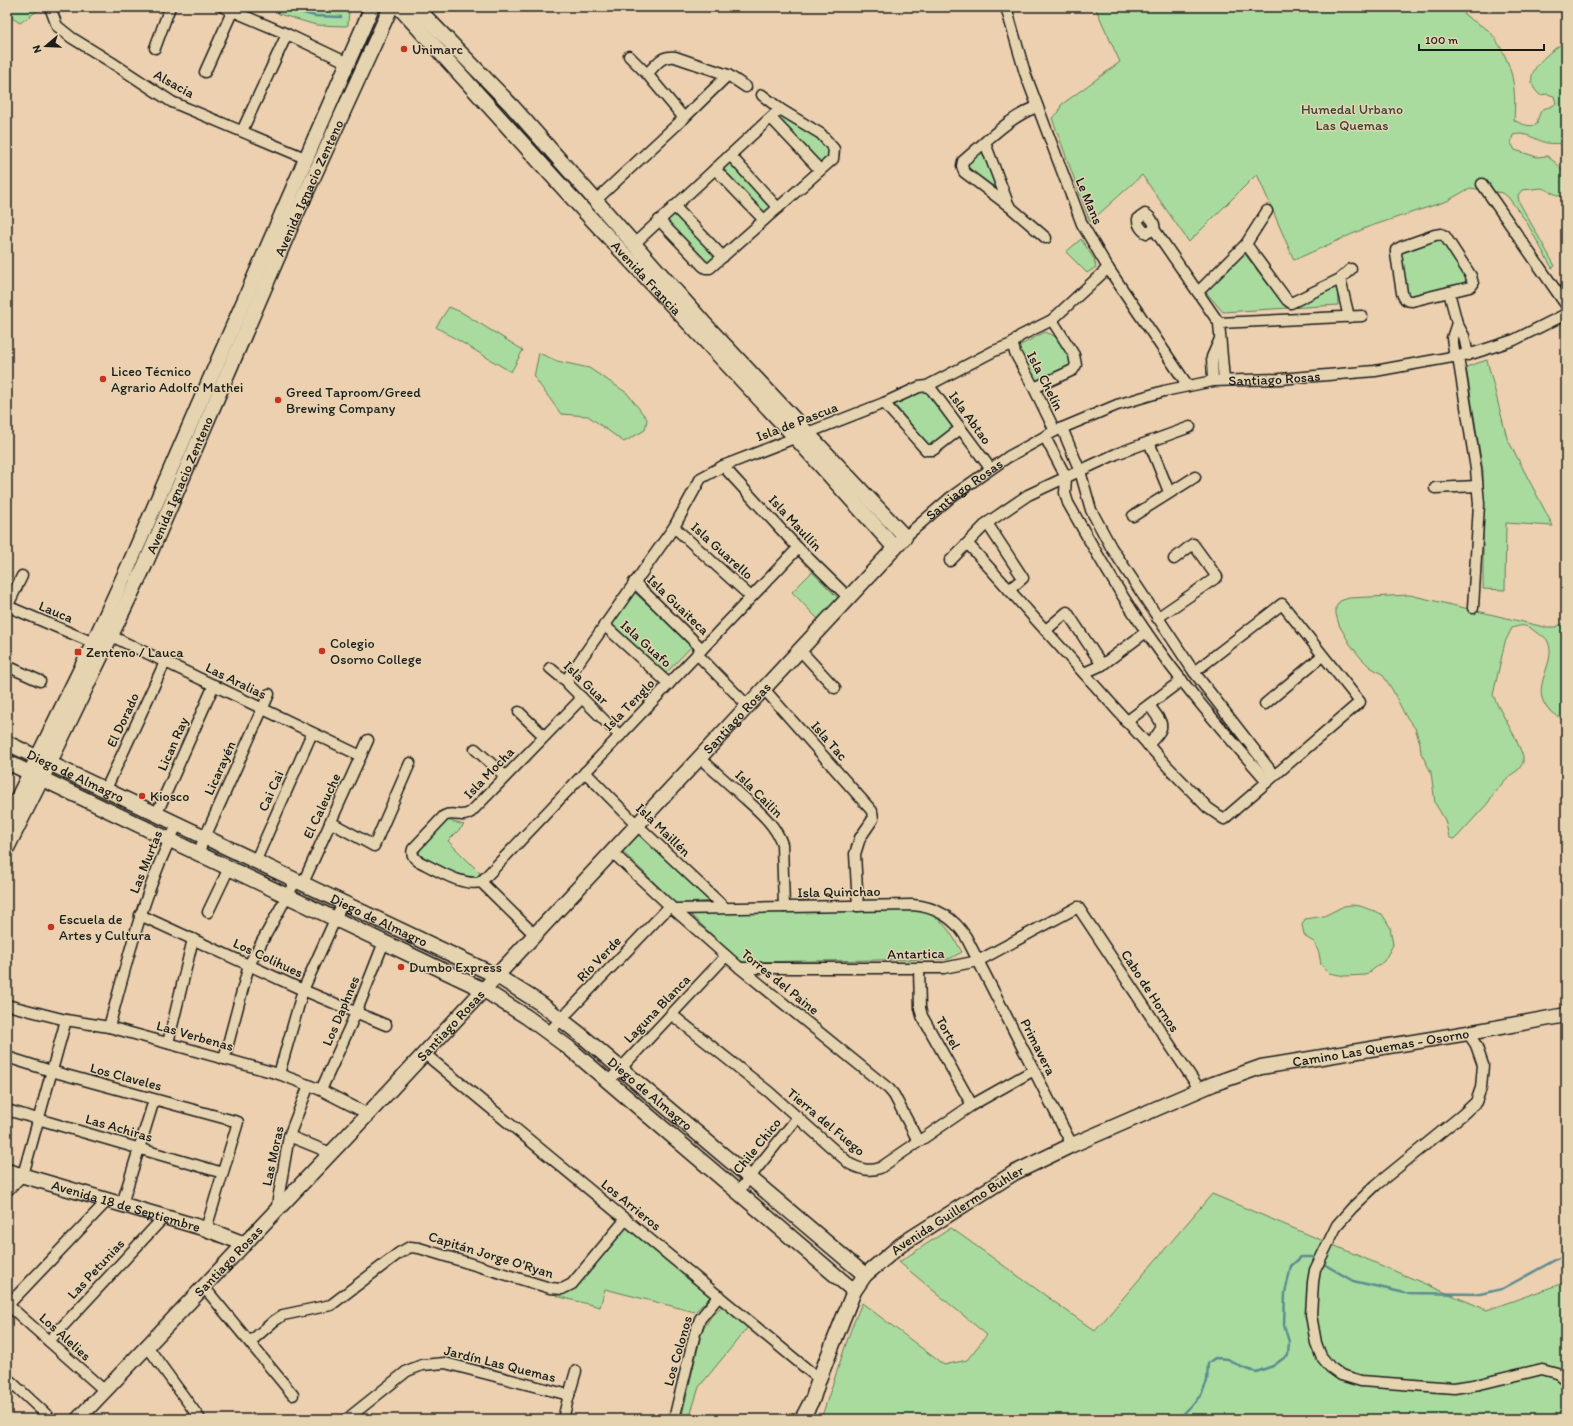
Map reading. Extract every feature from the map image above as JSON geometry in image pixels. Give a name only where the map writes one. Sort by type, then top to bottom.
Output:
[{"type":"main road","name":"Avenida Ignacio Zenteno","points":[[44,759],[101,637],[144,565],[193,435],[290,195],[372,7]]},
{"type":"main road","name":"Avenida Ignacio Zenteno","points":[[7,848],[36,776],[101,637],[132,559],[193,435],[391,7]]},
{"type":"main road","name":"Avenida Francia","points":[[399,7],[584,211],[641,261],[699,326],[801,435],[895,548]]},
{"type":"main road","name":"Avenida Francia","points":[[416,7],[512,106],[596,200],[634,244],[641,261]]},
{"type":"main road","points":[[290,195],[301,204]]},
{"type":"main road","points":[[584,211],[596,200]]},
{"type":"main road","name":"Avenida Francia","points":[[801,435],[905,537]]},
{"type":"main road","name":"Santiago Rosas","points":[[78,1419],[425,1054],[905,537]]},
{"type":"main road","points":[[132,559],[144,565]]},
{"type":"main road","name":"Diego de Almagro","points":[[7,743],[44,759],[256,860],[497,976],[518,988],[561,1019],[865,1275]]},
{"type":"main road","name":"Diego de Almagro","points":[[7,762],[484,990],[505,1003],[549,1032],[854,1291]]},
{"type":"main road","name":"Avenida Ignacio Zenteno","points":[[7,820],[36,776]]},
{"type":"main road","name":"Camino Las Quemas - Osorno","points":[[1200,1090],[1226,1078],[1261,1066],[1468,1033],[1566,1015]]},
{"type":"main road","name":"Avenida Guillermo Bühler","points":[[802,1419],[813,1398],[854,1291],[874,1265],[902,1244],[992,1185],[1031,1164],[1200,1090]]},
{"type":"main road","name":"Avenida 18 de Septiembre","points":[[7,1171],[206,1229],[245,1244]]},
{"type":"street","name":"Alsacia","points":[[50,7],[57,26],[72,38],[172,102],[306,158]]},
{"type":"street","points":[[155,48],[170,7]]},
{"type":"street","name":"Le Mans","points":[[1006,7],[1025,73],[1037,107],[1079,217],[1087,234],[1108,268],[1188,386]]},
{"type":"street","points":[[205,72],[227,9],[287,34],[348,63]]},
{"type":"street","points":[[242,131],[287,34]]},
{"type":"street","points":[[629,56],[647,74],[684,118]]},
{"type":"street","points":[[647,74],[663,58],[668,56],[675,57],[728,76],[746,87]]},
{"type":"street","points":[[596,200],[728,76]]},
{"type":"street","points":[[659,220],[706,268],[710,268],[833,159],[834,149],[821,134],[780,109],[762,95]]},
{"type":"street","points":[[1037,107],[1021,114],[963,161],[962,166],[964,172],[1009,206],[1046,238]]},
{"type":"street","points":[[634,244],[780,109]]},
{"type":"street","points":[[771,118],[820,170]]},
{"type":"street","points":[[985,143],[1009,206]]},
{"type":"street","points":[[730,155],[778,208]]},
{"type":"street","points":[[715,169],[764,220]]},
{"type":"street","points":[[1482,184],[1566,305]]},
{"type":"street","points":[[674,206],[723,257]]},
{"type":"street","points":[[1198,292],[1246,244],[1267,211]]},
{"type":"street","points":[[1154,229],[1219,322],[1220,339],[1212,357],[1218,380]]},
{"type":"street","points":[[1441,234],[1445,236],[1473,280],[1473,284],[1470,287],[1448,292],[1412,301],[1408,301],[1404,298],[1396,250],[1435,235],[1441,234]]},
{"type":"street","points":[[1246,244],[1287,300],[1291,303],[1340,278],[1351,269]]},
{"type":"street","name":"Isla de Pascua","points":[[568,680],[569,676],[604,625],[674,527],[701,478],[723,466],[884,403],[920,387],[927,386],[994,351],[1012,344],[1020,336],[1052,320],[1108,268]]},
{"type":"street","points":[[1340,278],[1349,317]]},
{"type":"street","points":[[1448,292],[1457,323],[1464,336],[1468,354]]},
{"type":"street","name":"Santiago Rosas","points":[[905,537],[951,497],[990,468],[1045,436],[1117,406],[1188,386],[1218,380],[1280,379],[1375,371],[1456,357],[1514,340],[1566,314]]},
{"type":"street","points":[[1219,322],[1362,316]]},
{"type":"street","points":[[1034,388],[1073,370],[1076,365],[1074,355],[1052,320]]},
{"type":"street","points":[[1457,323],[1452,338],[1476,469],[1479,504],[1473,608]]},
{"type":"street","name":"Isla Chelín","points":[[1012,344],[1014,346],[1015,353],[1059,430],[1080,471],[1091,510],[1111,547],[1194,672],[1271,778]]},
{"type":"street","name":"Isla Abtao","points":[[927,386],[932,390],[960,430],[990,468]]},
{"type":"street","points":[[884,403],[926,450],[932,450],[960,430]]},
{"type":"street","points":[[950,561],[987,523],[1028,495],[1116,454],[1190,427]]},
{"type":"street","points":[[1045,436],[1066,477],[1065,493],[1068,503],[1106,569],[1146,632],[1202,707],[1271,778]]},
{"type":"street","points":[[1148,442],[1169,492]]},
{"type":"street","name":"Isla Maullín","points":[[723,466],[798,548],[849,598]]},
{"type":"street","points":[[1134,516],[1195,476]]},
{"type":"street","points":[[1435,488],[1477,486]]},
{"type":"street","points":[[987,523],[1023,578],[1009,590]]},
{"type":"street","name":"Isla Guarello","points":[[674,527],[751,597]]},
{"type":"street","points":[[968,544],[1046,630],[1126,722],[1208,808],[1224,819],[1360,702],[1282,604],[1194,672]]},
{"type":"street","points":[[1158,618],[1217,577],[1193,544],[1174,559]]},
{"type":"street","name":"Isla Tenglo","points":[[481,882],[798,548]]},
{"type":"street","points":[[7,606],[22,576]]},
{"type":"street","name":"Isla Guaiteca","points":[[634,582],[748,706]]},
{"type":"street","name":"Lauca","points":[[7,606],[101,637]]},
{"type":"street","points":[[1046,630],[1067,612],[1102,665]]},
{"type":"street","name":"Isla Guafo","points":[[604,625],[669,684]]},
{"type":"street","points":[[1084,673],[1102,665],[1146,632]]},
{"type":"street","name":"Las Aralias","points":[[101,637],[165,662],[361,756]]},
{"type":"street","points":[[800,650],[835,688]]},
{"type":"street","points":[[1265,704],[1322,656]]},
{"type":"street","name":"El Dorado","points":[[106,789],[165,662]]},
{"type":"street","points":[[7,666],[40,681]]},
{"type":"street","name":"Isla Guar","points":[[550,668],[562,678],[568,680],[569,686],[620,736]]},
{"type":"street","points":[[1126,722],[1182,680]]},
{"type":"street","name":"Lican Ray","points":[[157,813],[214,686]]},
{"type":"street","name":"Isla Tac","points":[[764,689],[872,811],[873,819],[860,838],[855,854],[858,906]]},
{"type":"street","name":"Licarayén","points":[[198,853],[269,694]]},
{"type":"street","name":"Isla Mocha","points":[[481,882],[472,884],[462,882],[418,861],[412,854],[413,849],[444,816],[449,814],[462,816],[468,814],[582,698]]},
{"type":"street","points":[[1148,745],[1160,733],[1162,727],[1149,705]]},
{"type":"street","points":[[519,712],[544,736]]},
{"type":"street","name":"Cai Cai","points":[[256,860],[312,733]]},
{"type":"street","name":"El Caleuche","points":[[224,1059],[249,965],[287,896],[299,881],[330,822],[368,740]]},
{"type":"street","points":[[475,749],[505,776]]},
{"type":"street","name":"Isla Cailin","points":[[700,758],[762,814],[779,836],[782,844],[784,907]]},
{"type":"street","points":[[330,822],[374,846],[410,763]]},
{"type":"street","name":"Isla Maillén","points":[[585,772],[637,825],[724,907]]},
{"type":"street","name":"Las Murtas","points":[[109,1027],[140,916],[178,823]]},
{"type":"street","name":"Torres del Paine","points":[[612,852],[672,908],[740,968],[889,1089],[894,1094],[918,1141]]},
{"type":"street","points":[[208,912],[229,868]]},
{"type":"street","points":[[481,882],[535,935]]},
{"type":"street","points":[[279,1074],[303,990],[343,902]]},
{"type":"street","name":"Isla Quinchao","points":[[672,908],[913,905],[928,907],[939,912],[958,926],[978,961]]},
{"type":"street","name":"Antartica","points":[[740,968],[944,968],[978,961],[1078,907]]},
{"type":"street","name":"Cabo de Hornos","points":[[1078,907],[1200,1090]]},
{"type":"street","name":"Río Verde","points":[[549,1032],[672,908]]},
{"type":"street","name":"Los Colihues","points":[[140,916],[303,990],[386,1025]]},
{"type":"street","points":[[168,1043],[193,939]]},
{"type":"street","name":"Los Daphnes","points":[[321,1090],[356,1013],[384,942]]},
{"type":"street","name":"Laguna Blanca","points":[[608,1082],[726,956]]},
{"type":"street","name":"Primavera","points":[[978,961],[1072,1145]]},
{"type":"street","name":"Tortel","points":[[919,968],[920,1008],[922,1016],[972,1105]]},
{"type":"street","name":"Las Verbenas","points":[[7,1005],[66,1020],[109,1027],[279,1074],[321,1090],[368,1114]]},
{"type":"street","name":"Tierra del Fuego","points":[[672,1014],[769,1092],[850,1164],[863,1170],[880,1168],[972,1105],[1034,1070]]},
{"type":"street","points":[[7,1191],[23,1175],[66,1020]]},
{"type":"street","points":[[1468,1033],[1479,1051],[1483,1065],[1481,1088],[1476,1102],[1376,1185],[1337,1225],[1315,1270],[1310,1304],[1312,1326],[1316,1343],[1325,1362],[1336,1372],[1348,1378],[1361,1381],[1454,1388],[1480,1384],[1542,1369],[1557,1373],[1566,1380]]},
{"type":"street","name":"Los Arrieros","points":[[425,1054],[819,1379]]},
{"type":"street","name":"Los Claveles","points":[[7,1057],[154,1100],[238,1122],[223,1173]]},
{"type":"street","name":"Las Moras","points":[[276,1211],[289,1136],[309,1085]]},
{"type":"street","points":[[122,1204],[154,1100]]},
{"type":"street","name":"Las Achiras","points":[[7,1110],[223,1173]]},
{"type":"street","name":"Chile Chico","points":[[738,1192],[798,1117]]},
{"type":"street","points":[[289,1136],[331,1153]]},
{"type":"street","points":[[206,1229],[223,1173]]},
{"type":"street","points":[[7,1305],[108,1200]]},
{"type":"street","name":"Las Petunias","points":[[49,1341],[164,1217]]},
{"type":"street","name":"Capitán Jorge O'Ryan","points":[[250,1342],[283,1315],[331,1305],[399,1253],[410,1247],[419,1248],[550,1288],[566,1288],[576,1280],[626,1219]]},
{"type":"street","points":[[204,1287],[293,1395]]},
{"type":"street","name":"Los Colonos","points":[[674,1419],[695,1333],[700,1319],[719,1296]]},
{"type":"street","name":"Los Alelies","points":[[7,1305],[105,1391]]},
{"type":"street","points":[[147,1346],[199,1419]]},
{"type":"street","name":"Jardín Las Quemas","points":[[347,1419],[407,1371],[429,1363],[445,1363],[569,1395]]},
{"type":"street","name":"Jardín Las Quemas","points":[[563,1419],[576,1371]]},
{"type":"street","points":[[7,1378],[51,1419]]},
{"type":"green space","points":[[7,7],[43,7],[20,23],[7,15]]},
{"type":"green space","points":[[279,7],[338,7],[349,9],[348,25],[316,25],[279,14],[277,12]]},
{"type":"green space","name":"Humedal Urbano Las Quemas","points":[[1095,7],[1464,7],[1463,11],[1465,15],[1488,30],[1494,36],[1501,48],[1509,65],[1513,82],[1515,100],[1514,120],[1528,126],[1537,124],[1541,111],[1556,103],[1554,96],[1547,94],[1540,95],[1534,87],[1532,79],[1533,72],[1544,57],[1566,41],[1566,144],[1547,143],[1522,134],[1513,135],[1511,143],[1515,150],[1537,157],[1547,156],[1556,163],[1566,175],[1566,199],[1542,188],[1522,190],[1518,195],[1519,202],[1555,266],[1552,268],[1526,221],[1508,197],[1503,193],[1470,188],[1447,201],[1368,227],[1294,260],[1257,174],[1189,242],[1142,175],[1090,222],[1052,118],[1059,112],[1061,105],[1120,62]]},
{"type":"green space","points":[[780,114],[819,137],[829,149],[829,155],[820,164],[775,117]]},
{"type":"green space","points":[[983,147],[1001,192],[967,167],[967,161]]},
{"type":"green space","points":[[730,161],[772,206],[763,214],[721,169]]},
{"type":"green space","points":[[674,212],[716,257],[707,266],[666,221]]},
{"type":"green space","points":[[1081,239],[1094,259],[1096,267],[1087,273],[1066,252]]},
{"type":"green space","points":[[1437,239],[1442,240],[1465,276],[1466,280],[1462,284],[1409,297],[1406,293],[1400,255],[1402,250]]},
{"type":"green space","points":[[1244,253],[1283,304],[1293,306],[1337,279],[1338,305],[1223,312],[1205,291]]},
{"type":"green space","points":[[449,307],[461,312],[523,350],[511,372],[436,327]]},
{"type":"green space","points":[[1045,332],[1060,340],[1069,353],[1073,364],[1068,370],[1038,382],[1035,381],[1019,349],[1019,346]]},
{"type":"green space","points":[[539,353],[557,361],[589,368],[627,393],[647,419],[645,430],[624,442],[588,416],[561,414],[534,377]]},
{"type":"green space","points":[[1487,360],[1507,438],[1553,526],[1506,523],[1505,590],[1483,589],[1483,471],[1466,367]]},
{"type":"green space","points":[[925,390],[933,393],[956,426],[935,446],[929,445],[893,403]]},
{"type":"green space","points":[[812,572],[839,599],[818,619],[792,592]]},
{"type":"green space","points":[[634,592],[693,645],[666,673],[612,624]]},
{"type":"green space","points":[[1410,595],[1544,627],[1556,627],[1566,622],[1566,719],[1553,714],[1550,711],[1544,702],[1541,693],[1542,684],[1550,657],[1550,648],[1547,640],[1531,628],[1520,626],[1512,628],[1505,642],[1493,695],[1515,737],[1523,756],[1523,763],[1518,770],[1508,777],[1494,793],[1488,803],[1456,838],[1452,839],[1449,837],[1445,820],[1435,803],[1431,772],[1421,753],[1420,743],[1415,728],[1405,715],[1392,689],[1382,674],[1370,667],[1350,644],[1339,625],[1336,614],[1336,607],[1340,601],[1349,598]]},
{"type":"green space","points":[[447,820],[464,825],[448,841],[480,873],[474,879],[465,879],[420,857],[419,852],[424,842]]},
{"type":"green space","points":[[636,827],[712,901],[676,904],[617,846]]},
{"type":"green space","points":[[1344,906],[1360,906],[1382,914],[1390,927],[1393,945],[1384,961],[1366,975],[1345,976],[1329,973],[1321,965],[1319,953],[1314,942],[1307,938],[1304,934],[1302,925],[1305,919],[1324,916]]},
{"type":"green space","points":[[918,910],[928,913],[941,921],[962,952],[949,959],[741,962],[690,914]]},
{"type":"green space","points":[[1212,1194],[1487,1310],[1566,1282],[1566,1419],[821,1419],[851,1329],[862,1303],[944,1365],[967,1360],[987,1335],[899,1262],[951,1228],[1095,1331]]},
{"type":"green space","points":[[627,1225],[711,1296],[695,1312],[605,1289],[600,1307],[556,1296],[572,1289]]},
{"type":"green space","points":[[722,1306],[748,1327],[699,1387],[689,1419],[681,1419],[702,1331],[712,1315]]},
{"type":"waterway","points":[[281,7],[315,16],[341,17]]},
{"type":"waterway","points":[[1322,1263],[1353,1281],[1405,1293],[1480,1294],[1502,1289],[1566,1254]]},
{"type":"waterway","points":[[1179,1419],[1201,1395],[1207,1381],[1208,1363],[1215,1358],[1228,1359],[1241,1367],[1256,1372],[1273,1366],[1288,1355],[1289,1342],[1284,1325],[1285,1293],[1291,1266],[1301,1257],[1312,1257],[1318,1260]]},
{"type":"place","name":"Unimarc","points":[[404,49]]},
{"type":"place","name":"Liceo Técnico Agrario Adolfo Mathei","points":[[103,379]]},
{"type":"place","name":"Greed Taproom/Greed Brewing Company","points":[[278,400]]},
{"type":"place","name":"Colegio Osorno College","points":[[322,651]]},
{"type":"place","name":"Zenteno / Lauca","points":[[78,652]]},
{"type":"place","name":"Kiosco","points":[[142,796]]},
{"type":"place","name":"Escuela de Artes y Cultura","points":[[51,927]]},
{"type":"place","name":"Dumbo Express","points":[[401,967]]}]
